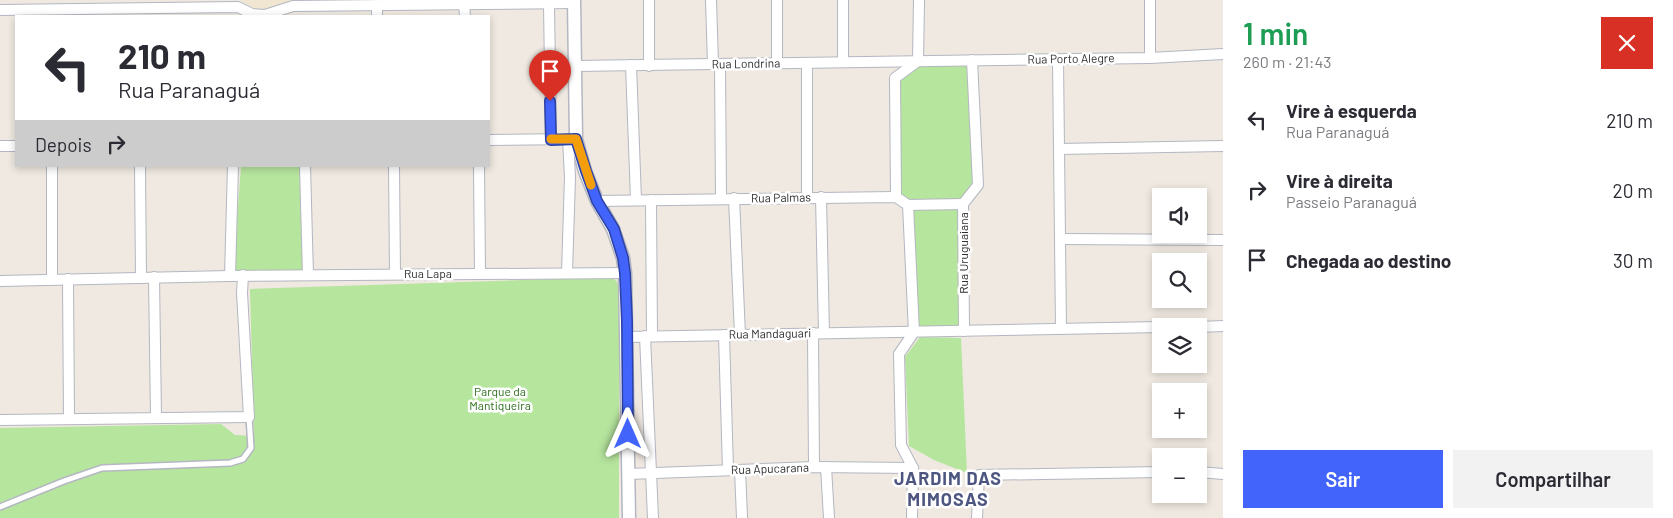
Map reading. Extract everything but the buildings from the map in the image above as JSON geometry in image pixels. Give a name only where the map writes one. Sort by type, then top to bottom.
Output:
[{"type":"street","points":[[649,0],[649,66]]},
{"type":"street","points":[[711,0],[716,64],[721,199]]},
{"type":"street","points":[[777,0],[777,63]]},
{"type":"street","points":[[843,0],[843,62]]},
{"type":"street","points":[[919,0],[918,61],[895,78],[896,197],[908,205],[963,204]]},
{"type":"street","points":[[1150,0],[1150,58]]},
{"type":"street","points":[[0,10],[30,5],[64,13],[93,4],[154,8],[237,8],[252,14],[265,15],[294,8],[371,3],[436,2],[464,4],[501,2],[549,4],[574,2],[574,66],[567,274]]},
{"type":"street","points":[[371,3],[377,15]]},
{"type":"street","points":[[464,4],[465,15]]},
{"type":"street","points":[[549,4],[551,140]]},
{"type":"street","name":"Rua Porto Alegre","points":[[918,61],[1150,58],[1223,54]]},
{"type":"street","points":[[1058,59],[1061,329]]},
{"type":"street","name":"Rua Uruguaiana","points":[[964,331],[963,204],[978,185],[972,60]]},
{"type":"street","name":"Rua Londrina","points":[[574,66],[918,61]]},
{"type":"street","points":[[807,63],[807,197]]},
{"type":"street","points":[[632,65],[636,200]]},
{"type":"street","points":[[490,140],[572,139]]},
{"type":"street","points":[[572,139],[597,201],[614,229],[623,258],[627,337],[629,518]]},
{"type":"street","points":[[0,146],[15,146]]},
{"type":"street","points":[[1059,150],[1223,146]]},
{"type":"street","points":[[52,167],[52,280]]},
{"type":"street","points":[[140,167],[141,278]]},
{"type":"street","points":[[230,276],[233,167]]},
{"type":"street","points":[[304,167],[308,275]]},
{"type":"street","points":[[394,167],[395,274]]},
{"type":"street","points":[[480,167],[480,274]]},
{"type":"street","points":[[814,467],[821,197]]},
{"type":"street","name":"Rua Palmas","points":[[597,201],[896,197]]},
{"type":"street","points":[[734,198],[740,335]]},
{"type":"street","points":[[651,200],[649,336],[653,518]]},
{"type":"street","points":[[908,205],[914,332],[899,354],[901,445],[913,468],[912,518]]},
{"type":"street","points":[[1060,239],[1223,240]]},
{"type":"street","name":"Rua Lapa","points":[[0,281],[243,275],[625,273]]},
{"type":"street","points":[[0,420],[249,417],[243,275]]},
{"type":"street","points":[[154,277],[156,417]]},
{"type":"street","points":[[68,279],[69,418]]},
{"type":"street","points":[[1207,327],[1223,326]]},
{"type":"street","name":"Rua Mandaguari","points":[[627,337],[1152,327]]},
{"type":"street","points":[[724,335],[728,470]]},
{"type":"street","name":"Rua Apucarana","points":[[628,474],[814,467],[913,468]]},
{"type":"street","points":[[826,467],[829,518]]},
{"type":"street","points":[[740,470],[742,518]]},
{"type":"street","points":[[977,518],[979,475],[1152,472]]},
{"type":"street","points":[[1207,473],[1223,474]]},
{"type":"lane","points":[[0,507],[64,480],[102,468],[230,463],[243,459],[251,448],[249,417]]},
{"type":"shaded area","points":[[240,0],[292,0],[289,6],[262,12]]},
{"type":"green space","points":[[969,64],[974,184],[963,201],[910,202],[899,195],[898,80],[920,65]]},
{"type":"green space","points":[[241,167],[300,167],[303,272],[235,272],[234,262]]},
{"type":"green space","points":[[912,207],[961,207],[960,327],[917,329]]},
{"type":"green space","name":"Parque da Mantiqueira","points":[[612,277],[617,282],[619,291],[619,518],[0,518],[0,428],[221,424],[235,435],[254,436],[250,289]]},
{"type":"green space","points":[[920,337],[961,338],[967,473],[934,460],[909,446],[905,357]]},
{"type":"slow traffic","points":[[551,139],[576,139],[591,185]]},
{"type":"district","name":"JARDIM DAS MIMOSAS","points":[[948,489]]},
{"type":"route","points":[[550,101],[551,140],[576,139],[597,201],[614,229],[623,258],[627,321],[628,434]]}]
